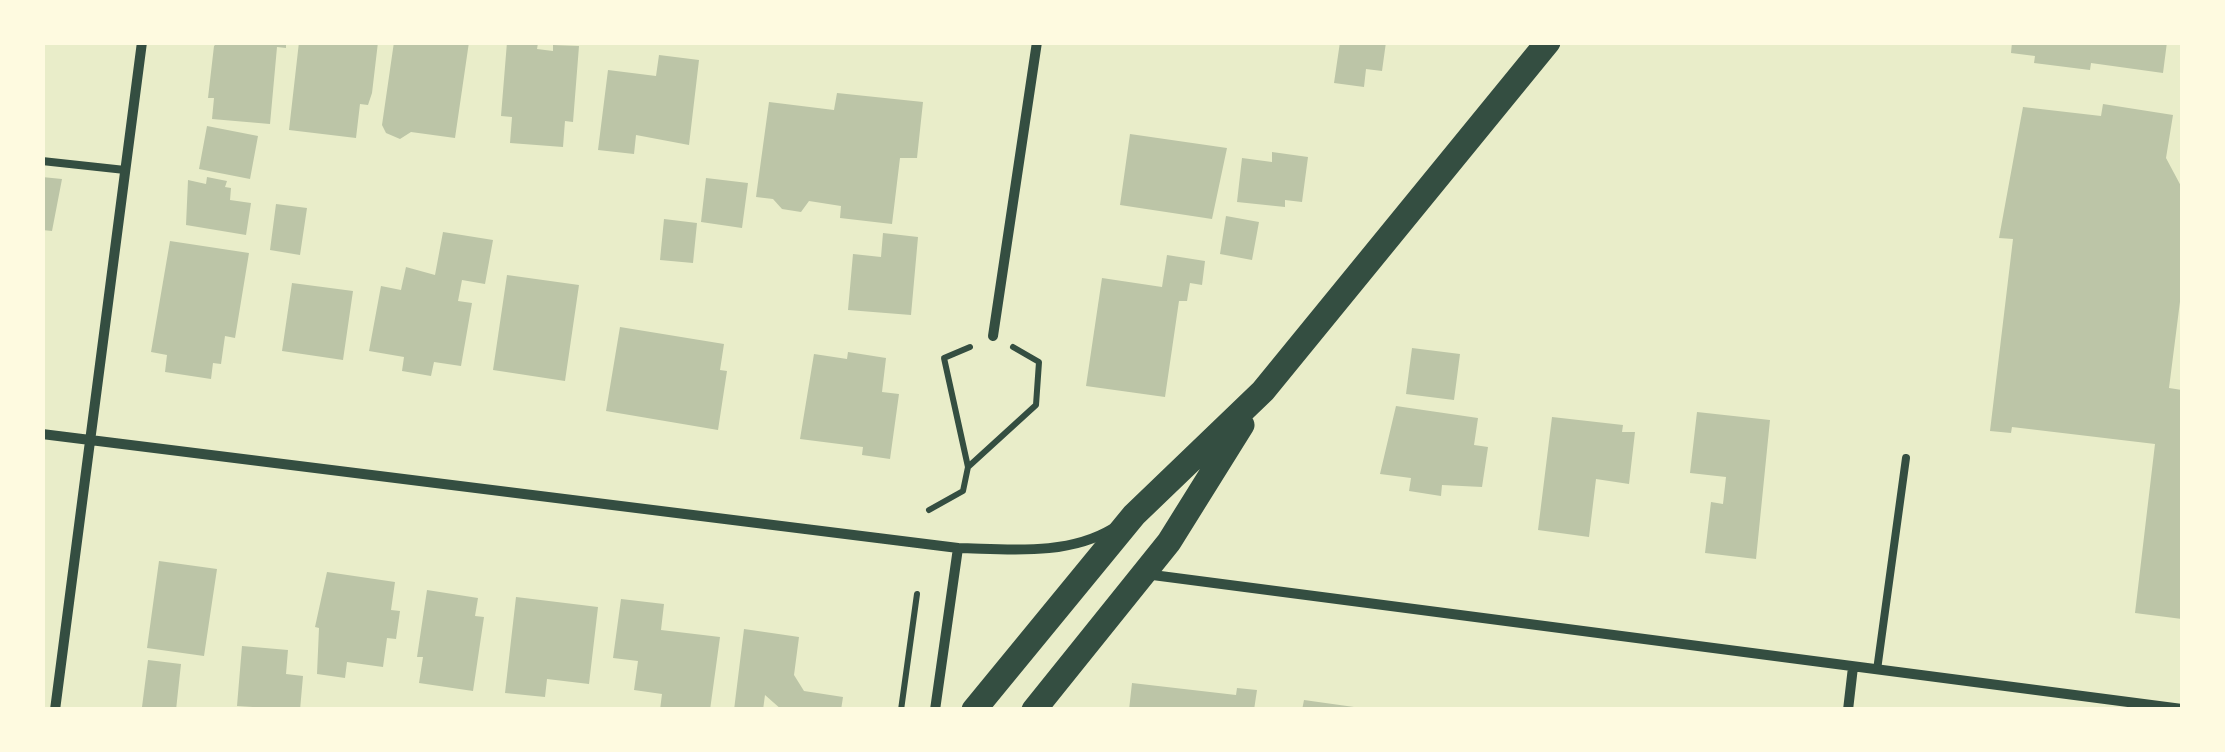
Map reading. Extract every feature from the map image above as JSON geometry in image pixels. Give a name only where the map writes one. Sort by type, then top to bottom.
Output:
[{"type":"main road","points":[[974,710],[1134,515],[1263,391],[1548,42]]},
{"type":"main road","points":[[1034,710],[1169,542],[1263,391]]},
{"type":"street","points":[[55,710],[142,42]]},
{"type":"street","points":[[993,336],[1037,42]]},
{"type":"street","points":[[42,434],[958,548],[1074,544],[1096,538],[1134,515]]},
{"type":"street","points":[[935,710],[958,548]]},
{"type":"street","points":[[1144,574],[2182,709]]},
{"type":"street","points":[[1848,710],[1853,668]]},
{"type":"lane","points":[[42,160],[126,170]]},
{"type":"lane","points":[[1877,670],[1906,458]]},
{"type":"path","points":[[929,510],[963,491],[968,466],[944,358],[993,336],[1039,362],[1036,406],[968,466]]},
{"type":"path","points":[[900,710],[917,594]]},
{"type":"building","points":[[218,42],[286,42],[286,48],[277,47],[270,124],[212,119],[214,98],[208,98],[214,46]]},
{"type":"building","points":[[299,42],[378,42],[372,93],[368,105],[360,104],[356,138],[289,130]]},
{"type":"building","points":[[394,42],[469,42],[455,138],[411,132],[400,139],[386,133],[382,125]]},
{"type":"building","points":[[507,42],[538,43],[537,49],[553,51],[553,45],[579,46],[573,122],[565,121],[563,147],[510,143],[512,117],[501,116]]},
{"type":"building","points":[[1340,42],[1386,42],[1382,71],[1366,69],[1364,87],[1334,83]]},
{"type":"building","points":[[2012,42],[2167,42],[2163,73],[2091,63],[2090,70],[2034,63],[2035,56],[2011,53]]},
{"type":"building","points":[[659,55],[699,60],[689,145],[636,135],[634,154],[598,150],[608,70],[656,76]]},
{"type":"building","points":[[837,93],[923,102],[917,158],[900,158],[892,224],[840,218],[841,206],[809,201],[801,212],[782,209],[773,199],[756,197],[769,102],[834,110]]},
{"type":"building","points":[[2103,104],[2173,115],[2166,158],[2182,188],[2182,286],[2169,388],[2182,390],[2182,619],[2135,613],[2155,444],[2012,427],[2011,433],[1990,431],[2013,239],[1999,238],[2023,107],[2101,116]]},
{"type":"building","points":[[207,126],[258,136],[250,179],[199,169]]},
{"type":"building","points":[[1130,134],[1227,148],[1212,219],[1120,205]]},
{"type":"building","points":[[1272,152],[1308,157],[1302,202],[1285,200],[1285,207],[1237,202],[1242,158],[1272,162]]},
{"type":"building","points":[[42,177],[62,179],[52,231],[42,230]]},
{"type":"building","points":[[207,177],[227,181],[230,200],[251,203],[246,235],[186,225],[188,180],[206,184]]},
{"type":"building","points":[[706,178],[748,183],[742,228],[701,222]]},
{"type":"building","points":[[276,204],[307,208],[300,255],[270,250]]},
{"type":"building","points":[[1226,216],[1259,222],[1252,260],[1220,254]]},
{"type":"building","points":[[664,219],[697,223],[693,263],[660,260]]},
{"type":"building","points":[[443,232],[493,240],[485,284],[462,280],[458,301],[472,303],[461,366],[434,362],[431,376],[402,371],[404,357],[369,351],[381,286],[401,290],[406,267],[435,275]]},
{"type":"building","points":[[883,233],[918,237],[911,315],[848,310],[853,254],[881,257]]},
{"type":"building","points":[[170,241],[249,253],[235,338],[225,336],[221,364],[213,363],[211,379],[165,372],[167,355],[151,352]]},
{"type":"building","points":[[1167,255],[1205,261],[1202,285],[1190,283],[1187,301],[1179,301],[1165,397],[1086,386],[1102,278],[1162,287]]},
{"type":"building","points":[[507,275],[579,285],[565,381],[493,370]]},
{"type":"building","points":[[292,283],[353,291],[343,360],[282,351]]},
{"type":"building","points":[[620,327],[724,344],[720,370],[727,371],[718,430],[606,411]]},
{"type":"building","points":[[1412,348],[1460,354],[1454,400],[1406,394]]},
{"type":"building","points":[[848,352],[886,358],[882,392],[899,394],[890,459],[862,455],[863,447],[800,439],[814,354],[847,359]]},
{"type":"building","points":[[1396,406],[1478,418],[1474,445],[1488,447],[1482,487],[1442,485],[1441,496],[1409,491],[1411,478],[1380,474]]},
{"type":"building","points":[[1697,412],[1770,420],[1756,559],[1705,553],[1711,502],[1723,504],[1726,477],[1690,473]]},
{"type":"building","points":[[1552,417],[1623,425],[1622,432],[1635,432],[1629,484],[1596,479],[1589,537],[1538,530]]},
{"type":"building","points":[[159,561],[217,569],[204,656],[147,648]]},
{"type":"building","points":[[327,572],[395,582],[391,610],[400,611],[396,639],[387,638],[383,667],[347,662],[345,678],[317,674],[319,628],[315,627]]},
{"type":"building","points":[[427,590],[478,598],[475,616],[484,617],[473,691],[419,683],[423,657],[417,657]]},
{"type":"building","points":[[516,597],[598,607],[589,684],[547,679],[545,697],[505,693]]},
{"type":"building","points":[[621,599],[664,604],[661,630],[720,637],[710,710],[660,710],[662,694],[634,690],[638,661],[613,658]]},
{"type":"building","points":[[744,629],[799,637],[794,675],[804,691],[843,697],[841,710],[782,710],[765,695],[763,710],[734,710]]},
{"type":"building","points":[[242,646],[288,650],[286,674],[303,676],[300,710],[237,706]]},
{"type":"building","points":[[148,660],[181,664],[176,710],[142,707]]},
{"type":"building","points":[[1132,683],[1236,695],[1237,688],[1257,690],[1254,710],[1129,710]]},
{"type":"building","points":[[1304,700],[1354,707],[1354,710],[1302,710]]}]
